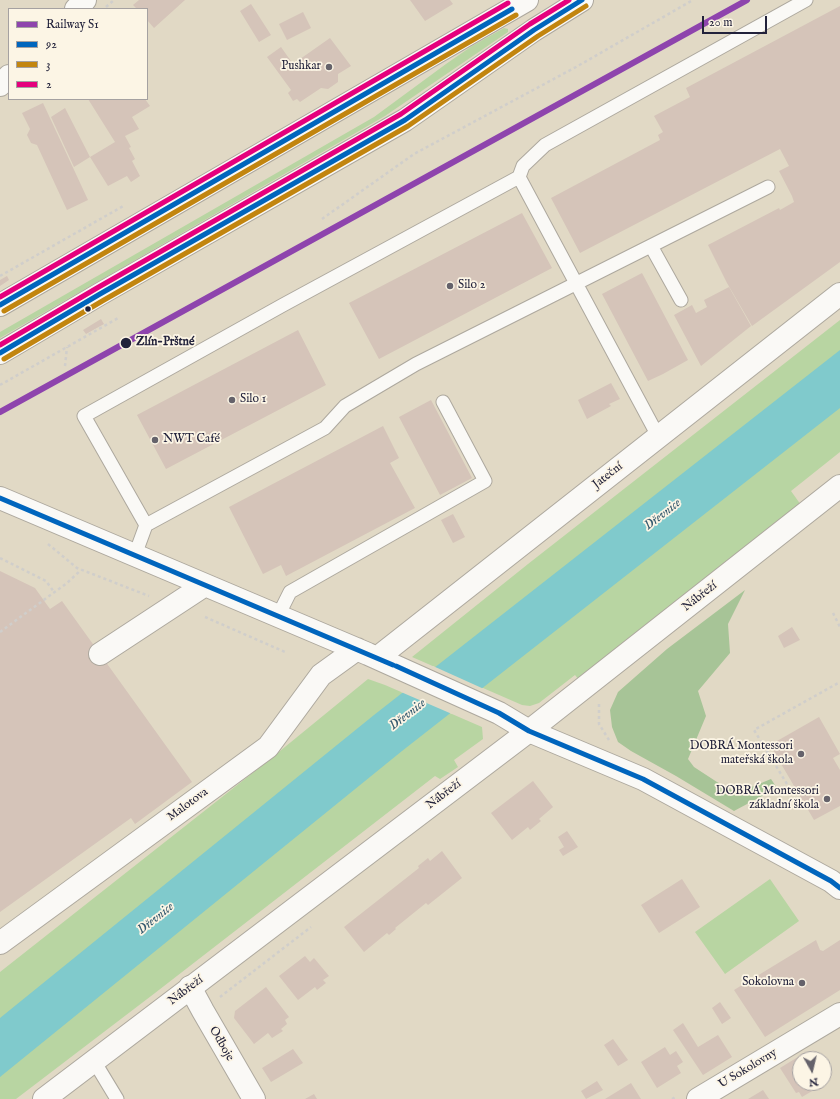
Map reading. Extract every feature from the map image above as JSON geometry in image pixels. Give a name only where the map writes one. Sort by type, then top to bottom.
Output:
[{"type":"street","points":[[77,8],[85,0]]},
{"type":"street","points":[[0,305],[527,0]]},
{"type":"street","points":[[0,353],[114,286],[405,120],[534,30],[582,0]]},
{"type":"street","points":[[0,85],[8,77]]},
{"type":"street","name":"Jateční","points":[[376,658],[840,294]]},
{"type":"street","name":"Nábřeží","points":[[44,1099],[529,731],[840,486]]},
{"type":"street","points":[[0,498],[376,658],[499,713],[529,731],[643,779],[831,881],[840,888]]},
{"type":"street","points":[[100,654],[205,585]]},
{"type":"street","name":"Malotova","points":[[0,943],[268,747],[321,675],[376,658]]},
{"type":"street","name":"Odboje","points":[[190,987],[254,1099]]},
{"type":"street","name":"U Sokolovny","points":[[698,1099],[840,1014]]},
{"type":"lane","points":[[146,525],[84,416],[283,305],[519,177],[523,166],[545,145],[806,0]]},
{"type":"lane","points":[[519,177],[575,284],[658,436]]},
{"type":"lane","points":[[135,555],[146,525],[325,428],[345,406],[416,364],[768,187]]},
{"type":"lane","points":[[651,246],[681,300]]},
{"type":"lane","points":[[278,616],[290,592],[485,481],[443,402]]},
{"type":"lane","points":[[94,1061],[117,1099]]},
{"type":"path","points":[[106,8],[114,0]]},
{"type":"path","points":[[322,219],[414,154],[576,67],[693,0]]},
{"type":"path","points":[[0,385],[120,317]]},
{"type":"path","points":[[65,366],[67,347]]},
{"type":"path","points":[[42,542],[49,545],[81,570],[151,596]]},
{"type":"path","points":[[0,558],[46,581],[54,592]]},
{"type":"path","points":[[0,632],[81,570]]},
{"type":"path","points":[[833,613],[840,626]]},
{"type":"path","points":[[205,617],[285,652]]},
{"type":"path","points":[[787,784],[754,730],[840,682]]},
{"type":"path","points":[[599,702],[599,724],[611,743]]},
{"type":"path","points":[[203,1011],[314,924]]},
{"type":"green space","points":[[504,28],[508,29],[508,32],[385,116],[0,338],[0,332],[374,117],[472,46]]},
{"type":"green space","points":[[840,320],[840,452],[791,491],[801,505],[579,680],[575,675],[539,703],[530,706],[522,705],[412,657],[528,564]]},
{"type":"green space","points":[[745,590],[728,624],[730,653],[698,691],[706,716],[688,759],[694,767],[737,793],[771,779],[777,788],[734,811],[618,742],[612,727],[610,710],[618,692],[667,649]]},
{"type":"green space","points":[[368,679],[482,727],[483,739],[454,760],[458,767],[440,779],[435,776],[16,1099],[0,1099],[0,972],[269,760]]},
{"type":"green space","points":[[770,879],[799,921],[725,974],[695,932]]},
{"type":"water","name":"Dřevnice","points":[[840,350],[840,408],[402,751],[0,1077],[0,1018],[374,715]]},
{"type":"pier","points":[[433,666],[484,689],[452,714],[401,692]]},
{"type":"building","points":[[139,0],[185,0],[154,28],[148,21],[148,8],[136,8],[133,5]]},
{"type":"building","points":[[410,0],[450,0],[453,4],[425,21]]},
{"type":"building","points":[[251,4],[271,35],[259,42],[240,11]]},
{"type":"building","points":[[840,6],[840,262],[752,326],[727,283],[708,245],[779,208],[780,210],[794,202],[779,171],[789,166],[780,149],[580,253],[551,198],[660,140],[658,135],[663,132],[654,116],[690,97],[686,88]]},
{"type":"building","points":[[303,12],[311,28],[287,40],[279,24]]},
{"type":"building","points":[[330,38],[351,66],[338,74],[338,82],[328,89],[321,88],[300,102],[297,99],[293,101],[288,93],[291,90],[267,57],[281,47],[293,64]]},
{"type":"building","points":[[89,100],[146,100],[150,106],[132,117],[139,129],[125,136],[135,159],[132,161],[140,176],[131,182],[127,176],[108,186],[90,157],[115,142]]},
{"type":"building","points":[[43,103],[88,200],[67,210],[37,145],[31,143],[27,135],[30,129],[22,113]]},
{"type":"building","points":[[65,108],[90,157],[74,167],[51,117]]},
{"type":"building","name":"Silo 2","points":[[522,213],[552,268],[379,359],[349,303]]},
{"type":"building","points":[[642,273],[688,360],[648,381],[602,294]]},
{"type":"building","points":[[7,276],[9,280],[0,286],[0,280]]},
{"type":"building","points":[[729,287],[751,326],[701,366],[674,315],[692,305],[696,313],[707,307],[704,300]]},
{"type":"building","points":[[101,319],[104,324],[86,334],[83,330]]},
{"type":"building","name":"Silo 1","points":[[298,330],[326,385],[166,469],[137,415]]},
{"type":"building","points":[[611,383],[620,399],[609,404],[611,406],[587,419],[578,400]]},
{"type":"building","points":[[431,400],[472,478],[440,495],[399,417]]},
{"type":"building","points":[[383,426],[399,458],[390,463],[415,508],[286,576],[281,565],[263,574],[229,507]]},
{"type":"building","points":[[453,514],[465,537],[453,543],[441,520]]},
{"type":"building","points":[[0,571],[35,588],[50,609],[62,601],[192,782],[135,824],[131,818],[0,912]]},
{"type":"building","points":[[792,627],[800,640],[784,648],[778,636]]},
{"type":"building","points":[[819,717],[840,754],[833,758],[840,770],[840,806],[814,820],[770,745]]},
{"type":"building","points":[[533,781],[553,807],[539,819],[541,821],[530,830],[528,827],[512,840],[491,813]]},
{"type":"building","points":[[567,831],[578,847],[563,856],[559,850],[564,847],[558,837]]},
{"type":"building","points":[[442,851],[462,878],[428,905],[426,903],[395,928],[396,929],[389,935],[387,933],[364,952],[344,927],[419,868],[418,866],[428,858],[430,861]]},
{"type":"building","points":[[682,879],[700,907],[659,933],[641,905]]},
{"type":"building","name":"Sokolovna","points":[[816,940],[820,950],[823,951],[840,940],[840,990],[765,1037],[734,990]]},
{"type":"building","points":[[305,956],[310,962],[314,958],[329,976],[323,980],[326,983],[317,990],[315,987],[298,1000],[279,976]]},
{"type":"building","points":[[266,987],[289,1017],[285,1020],[287,1024],[281,1029],[283,1031],[272,1038],[268,1033],[254,1044],[234,1018],[235,1011]]},
{"type":"building","points":[[720,1002],[731,1018],[722,1024],[712,1008]]},
{"type":"building","points":[[683,1023],[698,1047],[718,1035],[732,1057],[703,1075],[673,1030]]},
{"type":"building","points":[[613,1039],[628,1060],[618,1066],[604,1045]]},
{"type":"building","points":[[665,1047],[670,1055],[676,1051],[683,1062],[677,1066],[681,1073],[657,1088],[641,1062]]},
{"type":"building","points":[[293,1049],[303,1063],[271,1082],[262,1068]]},
{"type":"building","points":[[792,1061],[792,1087],[780,1068]]},
{"type":"building","points":[[597,1081],[603,1090],[586,1099],[581,1091]]},
{"type":"building","points":[[631,1083],[641,1099],[605,1099]]},
{"type":"building","points":[[763,1090],[769,1099],[748,1099]]},
{"type":"building","points":[[795,1091],[812,1091],[802,1097],[799,1092],[796,1093]]},
{"type":"building","points":[[314,1094],[317,1099],[305,1099]]},
{"type":"rail line","name":"S1","points":[[0,412],[747,0]]},
{"type":"transit line","name":"2","points":[[0,345],[401,114],[530,24],[569,0]]},
{"type":"transit line","name":"92","points":[[0,353],[100,294],[405,120],[534,30],[582,0]]},
{"type":"transit line","name":"2","points":[[0,297],[508,3]]},
{"type":"transit line","name":"3","points":[[4,359],[408,126],[538,36],[586,6]]},
{"type":"transit line","name":"92","points":[[0,305],[512,9]]},
{"type":"transit line","name":"3","points":[[4,311],[516,15]]},
{"type":"transit line","name":"92","points":[[0,498],[393,665]]},
{"type":"transit line","name":"92","points":[[396,666],[499,713],[529,731],[643,779],[831,881],[840,888]]},
{"type":"place","name":"Pushkar","points":[[329,67]]},
{"type":"place","name":"Silo 2","points":[[450,286]]},
{"type":"place","name":"Zlín-Prštné","points":[[126,343]]},
{"type":"place","name":"Silo 1","points":[[232,400]]},
{"type":"place","name":"NWT Café","points":[[155,440]]},
{"type":"place","name":"DOBRÁ Montessori mateřská škola","points":[[801,754]]},
{"type":"place","name":"DOBRÁ Montessori základní škola","points":[[827,799]]},
{"type":"place","name":"Sokolovna","points":[[802,983]]}]
